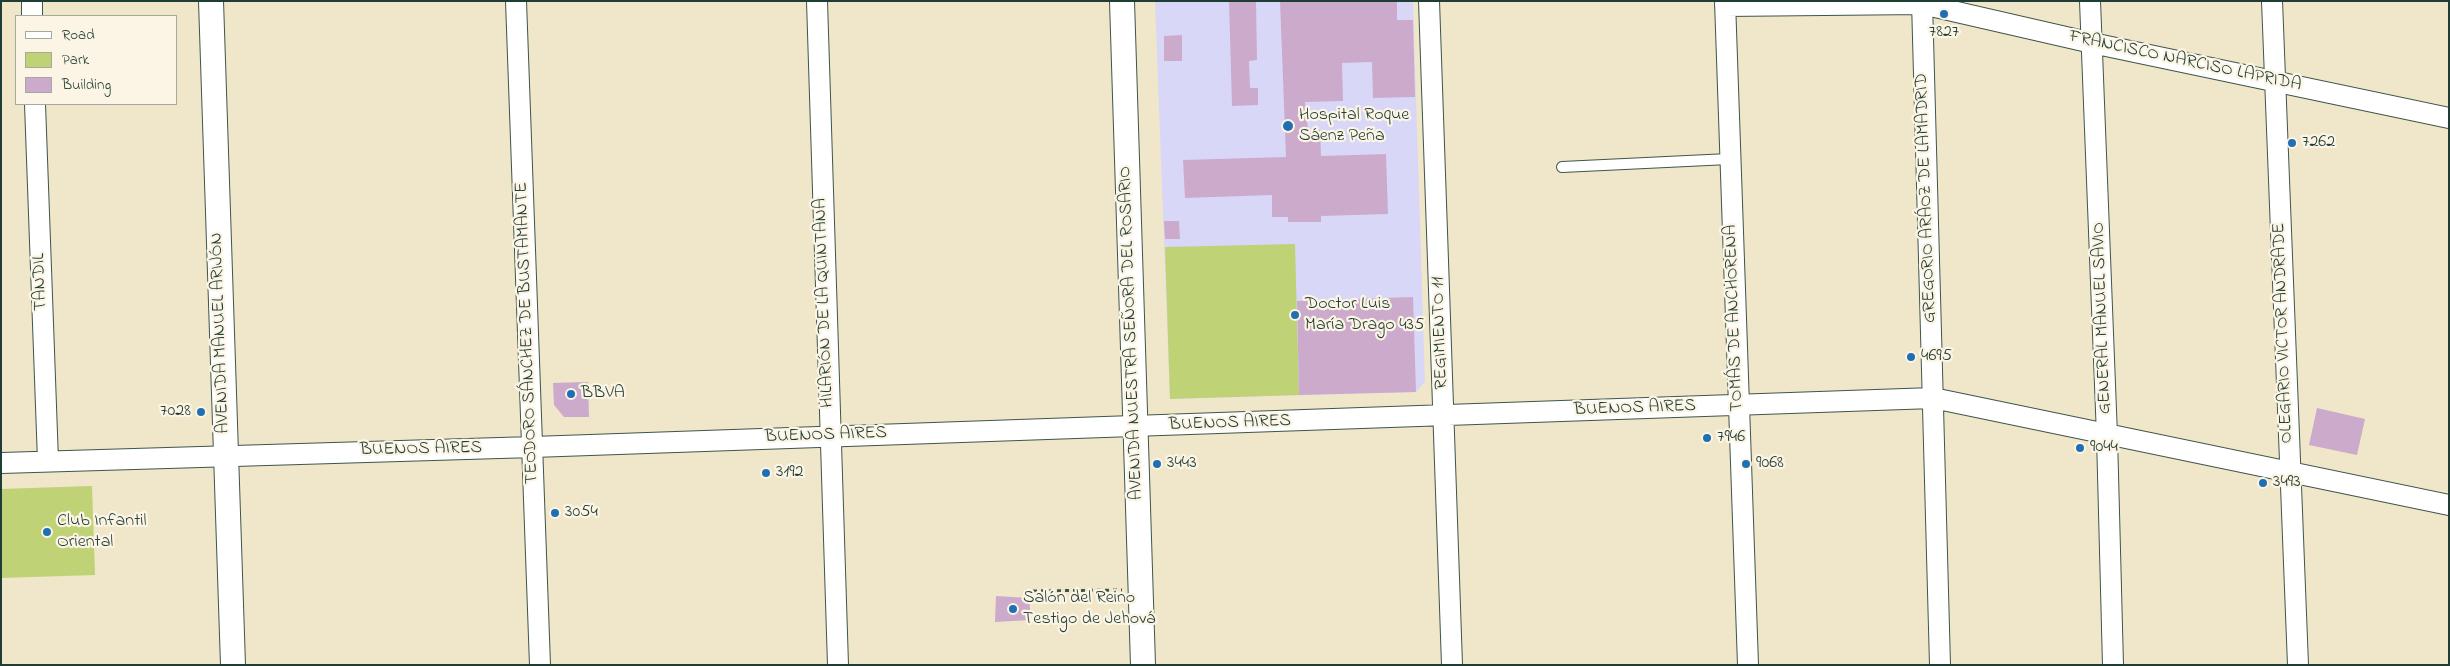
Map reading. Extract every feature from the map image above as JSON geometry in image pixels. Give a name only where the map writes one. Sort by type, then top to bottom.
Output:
[{"type":"street","points":[[32,1],[32,15]]},
{"type":"street","name":"AVENIDA MANUEL ARIJÓN","points":[[211,1],[233,665]]},
{"type":"street","name":"TEODORO SÁNCHEZ DE BUSTAMANTE","points":[[516,1],[540,665]]},
{"type":"street","name":"HILARIÓN DE LA QUINTANA","points":[[817,1],[829,436],[838,665]]},
{"type":"street","name":"AVENIDA NUESTRA SEÑORA DEL ROSARIO","points":[[1122,1],[1143,665]]},
{"type":"street","name":"REGIMIENTO 11","points":[[1429,1],[1452,665]]},
{"type":"street","name":"GENERAL MANUEL SAVIO","points":[[2090,1],[2107,436],[2113,665]]},
{"type":"street","name":"OLEGARIO VICTOR ANDRADE","points":[[2272,1],[2298,665]]},
{"type":"street","name":"FRANCISCO NARCISO LAPRIDA","points":[[1725,4],[1922,3],[2092,43],[2449,118]]},
{"type":"street","name":"GREGORIO ARÁOZ DE LAMADRID","points":[[1922,3],[1940,665]]},
{"type":"street","name":"TOMÁS DE ANCHORENA","points":[[1725,4],[1748,665]]},
{"type":"street","name":"TANDIL","points":[[35,105],[48,461]]},
{"type":"street","name":"BUENOS AIRES","points":[[1,463],[1135,427],[1933,398],[2107,436],[2449,504]]},
{"type":"lane","points":[[1562,167],[1729,159]]},
{"type":"path","points":[[1025,591],[1140,589]]},
{"type":"shaded area","name":"Hospital Roque Sáenz Peña","points":[[1155,1],[1413,1],[1425,382],[1416,392],[1170,399]]},
{"type":"green space","points":[[1295,244],[1299,395],[1170,399],[1165,247]]},
{"type":"green space","name":"Club Infantil Oriental","points":[[92,486],[95,575],[1,578],[1,489]]},
{"type":"building","points":[[1229,1],[1256,1],[1257,60],[1249,61],[1250,88],[1258,88],[1258,105],[1232,106]]},
{"type":"building","points":[[1280,1],[1397,1],[1397,20],[1413,20],[1415,97],[1373,98],[1372,62],[1342,63],[1343,101],[1305,102],[1308,130],[1320,130],[1321,156],[1386,154],[1388,214],[1321,216],[1321,222],[1288,222],[1288,217],[1272,217],[1272,195],[1185,198],[1183,160],[1286,157]]},
{"type":"building","points":[[1182,35],[1182,61],[1164,61],[1164,36]]},
{"type":"building","points":[[1164,221],[1179,221],[1180,239],[1165,239]]},
{"type":"building","points":[[1413,297],[1416,392],[1299,395],[1297,301]]},
{"type":"building","name":"BBVA","points":[[588,382],[589,417],[564,417],[554,405],[553,383]]},
{"type":"building","points":[[2317,408],[2365,419],[2357,455],[2309,445]]},
{"type":"building","name":"Salón del Reino Testigo de Jehová","points":[[996,596],[1029,598],[1031,620],[995,622]]},
{"type":"place","name":"7827","points":[[1944,14]]},
{"type":"place","name":"Hospital Roque Sáenz Peña","points":[[1288,126]]},
{"type":"place","name":"7262","points":[[2292,143]]},
{"type":"place","name":"Doctor Luis María Drago 435","points":[[1295,315]]},
{"type":"place","name":"4695","points":[[1911,357]]},
{"type":"place","name":"BBVA","points":[[571,394]]},
{"type":"place","name":"7028","points":[[201,412]]},
{"type":"place","name":"7946","points":[[1707,438]]},
{"type":"place","name":"9044","points":[[2080,448]]},
{"type":"place","name":"3443","points":[[1157,464]]},
{"type":"place","name":"9068","points":[[1746,464]]},
{"type":"place","name":"3192","points":[[766,473]]},
{"type":"place","name":"3493","points":[[2263,483]]},
{"type":"place","name":"3054","points":[[555,513]]},
{"type":"place","name":"Club Infantil Oriental","points":[[47,532]]},
{"type":"place","name":"Salón del Reino Testigo de Jehová","points":[[1013,609]]}]
